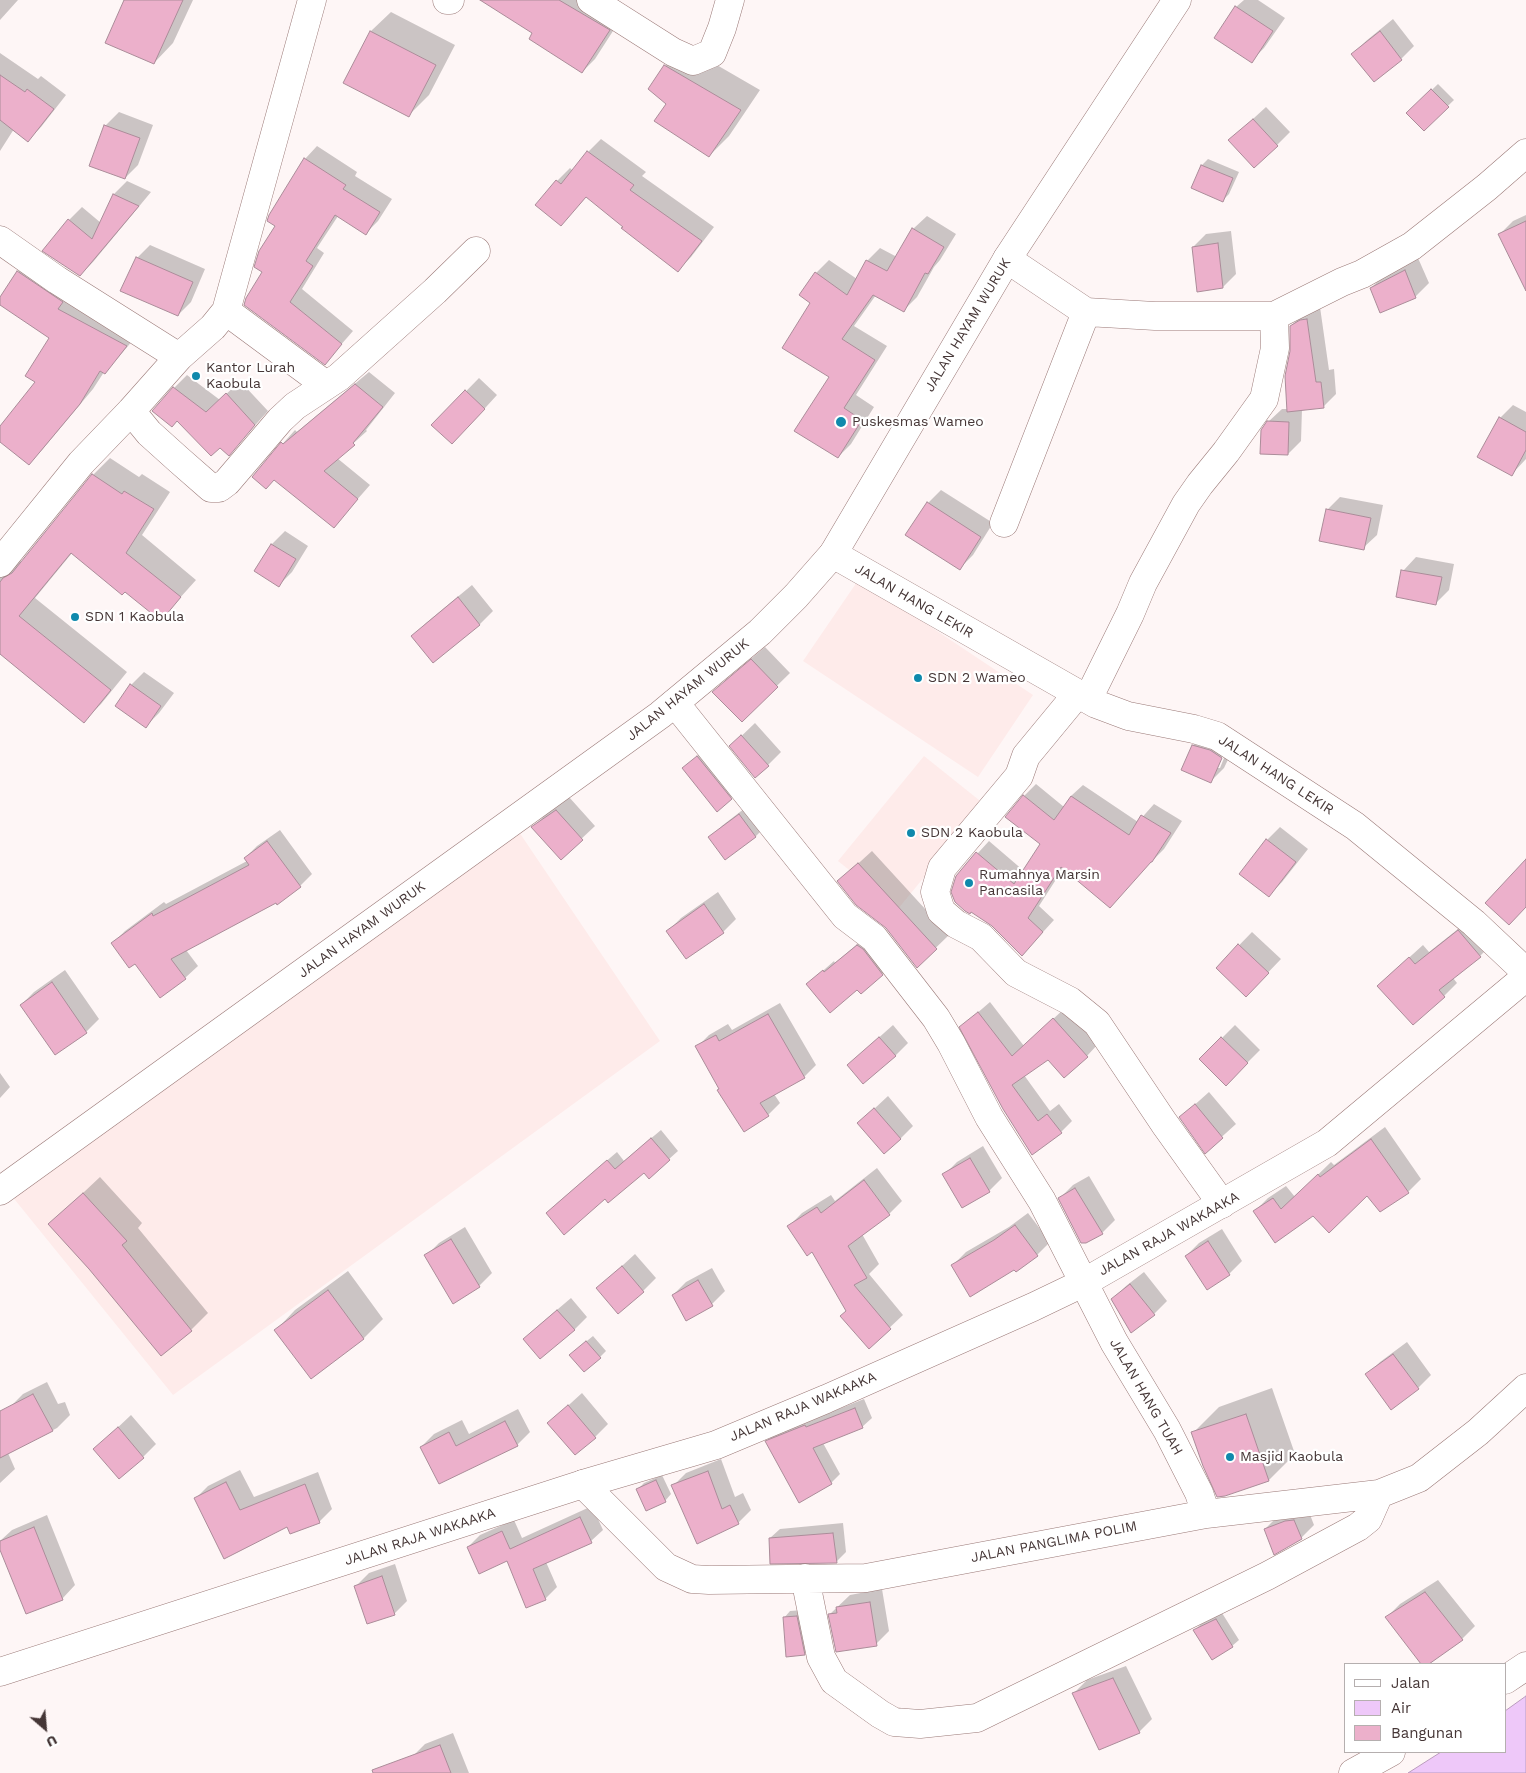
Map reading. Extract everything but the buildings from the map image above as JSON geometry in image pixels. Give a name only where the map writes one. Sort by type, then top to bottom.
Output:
[{"type":"street","points":[[0,563],[81,463],[131,411],[178,357],[214,327],[226,311],[312,0]]},
{"type":"street","points":[[591,0],[673,52],[693,61],[712,53],[730,0]]},
{"type":"street","name":"JALAN HAYAM WURUK","points":[[0,1191],[660,715],[760,632],[796,596],[833,554],[1007,259],[1177,0]]},
{"type":"street","points":[[1007,259],[1086,312],[1155,316],[1274,316],[1362,274],[1412,246],[1487,187],[1526,153]]},
{"type":"street","points":[[0,240],[57,280],[178,357]]},
{"type":"street","points":[[131,411],[148,433],[211,488],[219,488],[227,482],[280,420],[295,406],[339,377],[435,291],[476,251]]},
{"type":"street","points":[[226,311],[326,385]]},
{"type":"street","points":[[1004,523],[1086,312]]},
{"type":"street","points":[[1222,1204],[1164,1123],[1097,1023],[1070,1001],[1016,973],[981,937],[956,924],[941,911],[935,892],[942,868],[1019,776],[1026,756],[1083,696],[1130,614],[1143,583],[1186,504],[1264,399],[1275,348],[1274,316]]},
{"type":"street","name":"JALAN HANG LEKIR","points":[[833,554],[1096,704],[1128,716],[1194,729],[1217,736],[1355,826],[1474,923],[1526,972]]},
{"type":"street","name":"JALAN HANG TUAH","points":[[675,703],[845,916],[874,938],[936,1018],[989,1117],[1042,1201],[1114,1342],[1167,1430],[1199,1493],[1206,1514]]},
{"type":"street","name":"JALAN RAJA WAKAAKA","points":[[0,1672],[583,1484],[716,1445],[826,1399],[1033,1307],[1083,1282],[1327,1143],[1526,977]]},
{"type":"street","name":"JALAN PANGLIMA POLIM","points":[[583,1484],[666,1567],[692,1579],[866,1578],[1206,1514],[1379,1494],[1419,1478],[1478,1432],[1526,1388]]},
{"type":"street","points":[[805,1578],[821,1657],[834,1681],[894,1722],[920,1724],[977,1718],[1059,1680],[1267,1576],[1358,1527],[1368,1519],[1379,1494]]},
{"type":"street","points":[[1506,1679],[1526,1666]]},
{"type":"street","points":[[1353,1773],[1389,1753]]},
{"type":"shaded area","name":"SDN 2 Wameo","points":[[859,579],[1033,695],[978,777],[803,661]]},
{"type":"shaded area","name":"SDN 2 Kaobula","points":[[924,756],[984,804],[898,909],[838,861]]},
{"type":"shaded area","points":[[517,829],[660,1041],[173,1395],[11,1195]]},
{"type":"water","points":[[1526,1696],[1526,1773],[1408,1773],[1439,1753],[1506,1753],[1506,1710]]},
{"type":"place","name":"Kantor Lurah Kaobula","points":[[196,376]]},
{"type":"place","name":"Puskesmas Wameo","points":[[841,422]]},
{"type":"place","name":"SDN 1 Kaobula","points":[[75,617]]},
{"type":"place","name":"SDN 2 Wameo","points":[[918,678]]},
{"type":"place","name":"SDN 2 Kaobula","points":[[911,833]]},
{"type":"place","name":"Rumahnya Marsin Pancasila","points":[[969,883]]},
{"type":"place","name":"Masjid Kaobula","points":[[1230,1457]]}]
